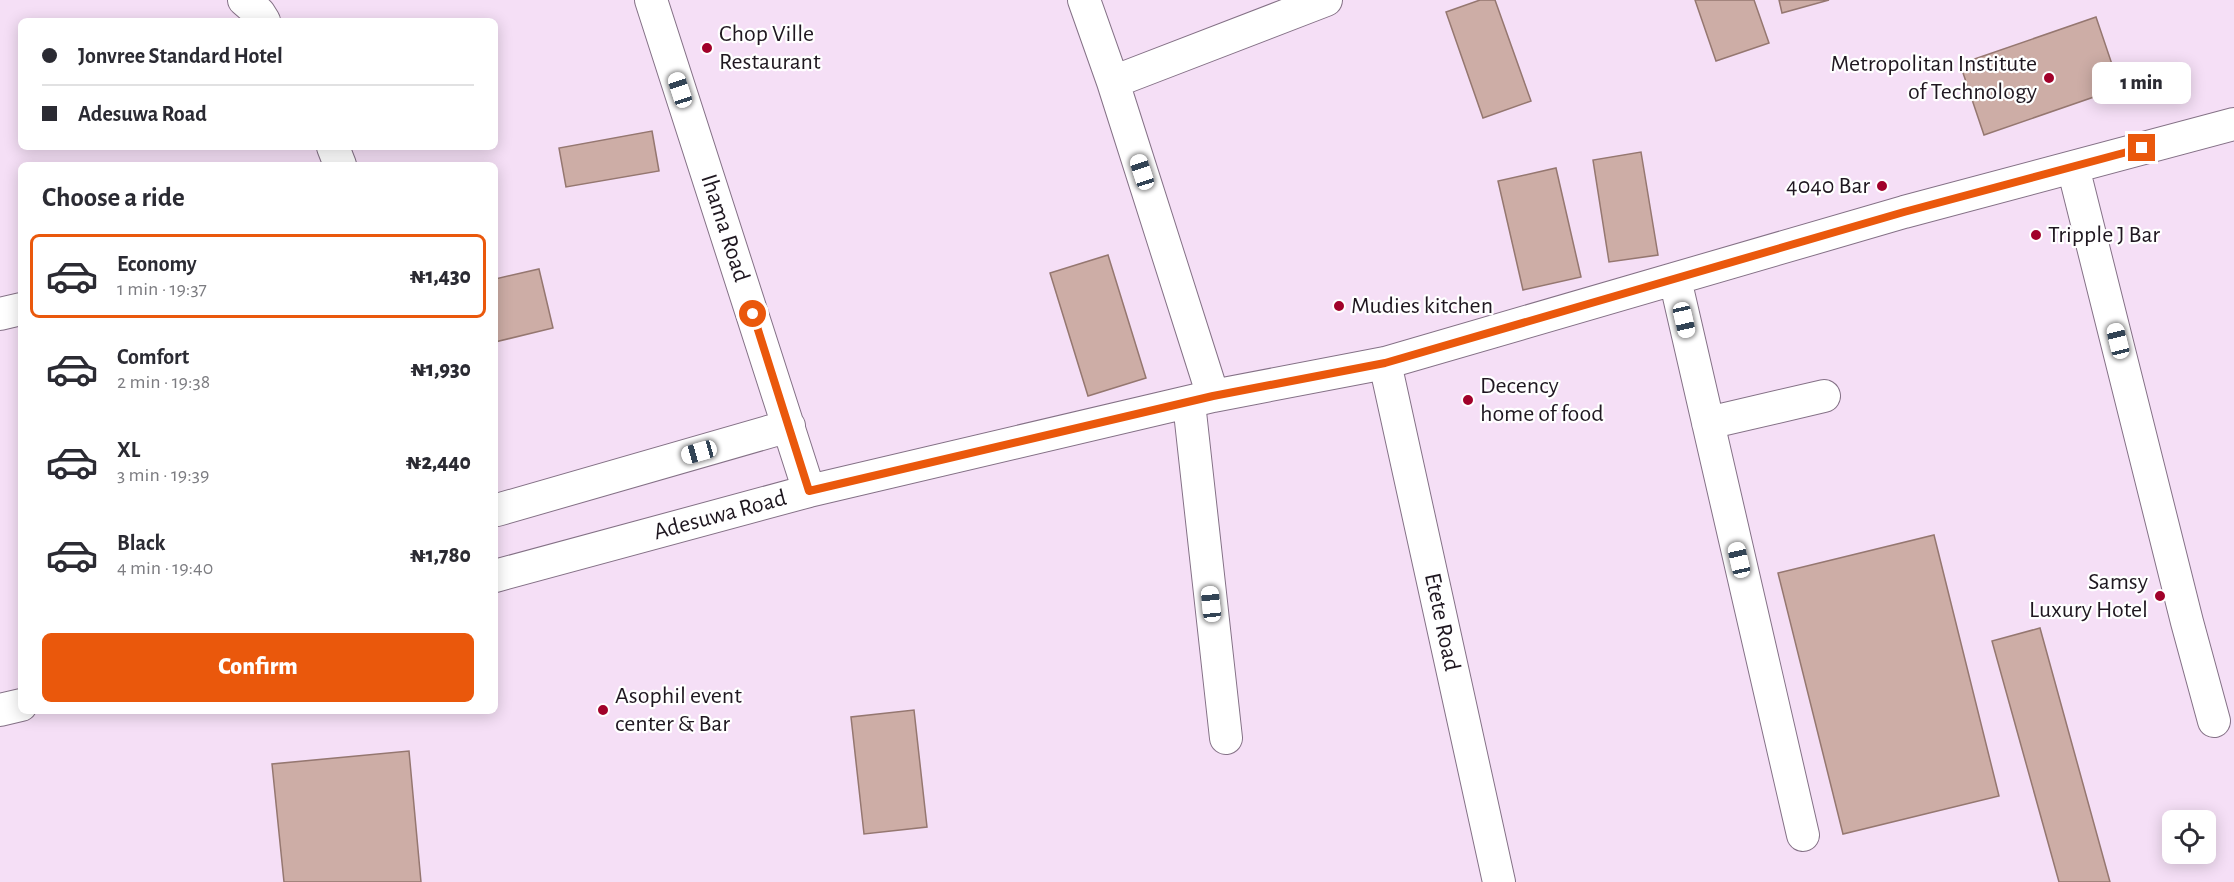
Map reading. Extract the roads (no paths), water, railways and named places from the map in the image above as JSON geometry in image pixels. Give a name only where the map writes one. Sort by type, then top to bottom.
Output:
[{"type":"street","points":[[244,0],[262,18]]},
{"type":"street","name":"Ihama Road","points":[[651,0],[809,491]]},
{"type":"street","points":[[1084,0],[1113,82],[1201,400],[1226,738]]},
{"type":"street","points":[[1113,82],[1326,0]]},
{"type":"street","name":"Adesuwa Road","points":[[498,575],[809,491],[1201,400],[1385,363],[1904,212],[2234,124]]},
{"type":"street","points":[[2073,166],[2214,721]]},
{"type":"street","points":[[1674,279],[1803,836]]},
{"type":"street","points":[[0,314],[18,310]]},
{"type":"street","name":"Etete Road","points":[[1385,363],[1497,882]]},
{"type":"street","points":[[1708,423],[1824,396]]},
{"type":"street","points":[[498,510],[789,426]]},
{"type":"street","points":[[0,710],[18,706]]},
{"type":"place","name":"Chop Ville Restaurant","points":[[707,48]]},
{"type":"place","name":"Metropolitan Institute of Technology","points":[[2049,78]]},
{"type":"place","name":"4040 Bar","points":[[1882,186]]},
{"type":"place","name":"Tripple J Bar","points":[[2036,235]]},
{"type":"place","name":"Mudies kitchen","points":[[1339,306]]},
{"type":"place","name":"Decency home of food","points":[[1468,400]]},
{"type":"place","name":"Samsy Luxury Hotel","points":[[2160,596]]},
{"type":"place","name":"Asophil event center & Bar","points":[[603,710]]}]
